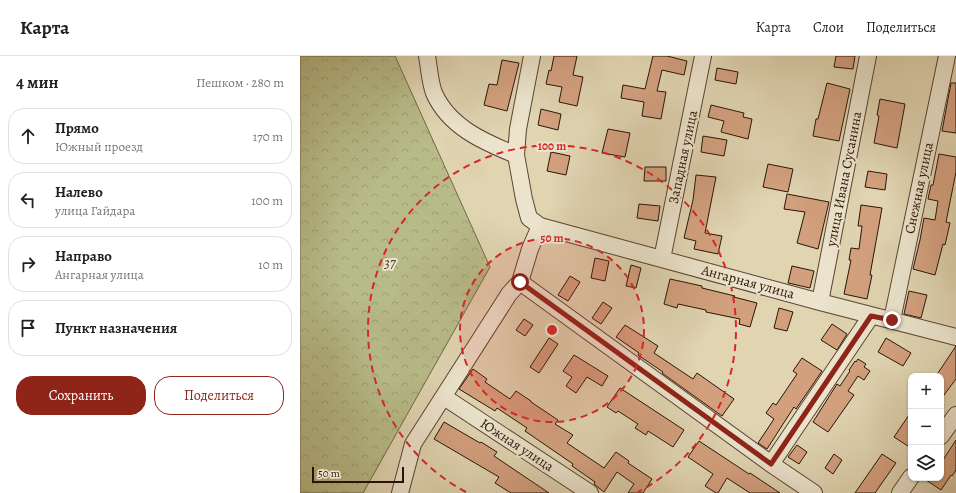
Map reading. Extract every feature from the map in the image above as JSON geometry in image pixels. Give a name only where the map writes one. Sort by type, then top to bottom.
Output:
[{"type":"street","points":[[427,56],[434,92],[449,117],[484,141],[516,155]]},
{"type":"street","points":[[400,493],[413,444],[509,294],[520,282],[530,249],[540,226],[529,218],[516,155],[518,129],[532,56]]},
{"type":"street","name":"Западная улица","points":[[662,259],[703,56]]},
{"type":"street","name":"улица Ивана Сусанина","points":[[820,302],[868,56]]},
{"type":"street","name":"Снежная улица","points":[[892,320],[947,56]]},
{"type":"street","name":"Ангарная улица","points":[[540,226],[871,316],[956,337]]},
{"type":"street","points":[[520,282],[771,464],[814,493]]},
{"type":"street","points":[[771,464],[871,316]]},
{"type":"street","name":"Южная улица","points":[[444,397],[590,493]]},
{"type":"street","points":[[944,432],[956,415]]},
{"type":"street","points":[[900,493],[908,481]]},
{"type":"green space","name":"37","points":[[300,56],[395,56],[490,267],[363,493],[300,493]]},
{"type":"building","points":[[554,56],[577,56],[573,75],[583,77],[577,106],[559,102],[562,87],[546,84],[549,70],[551,71]]},
{"type":"building","points":[[653,56],[667,56],[687,61],[684,75],[662,70],[657,91],[666,92],[661,119],[642,116],[644,102],[621,98],[623,85],[645,89]]},
{"type":"building","points":[[836,56],[855,56],[853,69],[834,67]]},
{"type":"building","points":[[502,60],[519,63],[507,111],[484,105],[489,84],[497,85]]},
{"type":"building","points":[[717,68],[738,72],[736,84],[715,80]]},
{"type":"building","points":[[827,83],[850,89],[839,141],[813,136],[816,119],[818,119]]},
{"type":"building","points":[[951,83],[956,83],[956,133],[942,131]]},
{"type":"building","points":[[880,99],[905,104],[897,148],[874,143],[879,116],[877,115]]},
{"type":"building","points":[[711,105],[744,113],[743,117],[752,119],[748,139],[721,132],[724,121],[708,117]]},
{"type":"building","points":[[541,109],[561,114],[558,130],[538,125]]},
{"type":"building","points":[[608,129],[630,133],[625,157],[602,153]]},
{"type":"building","points":[[703,136],[727,140],[724,156],[701,152]]},
{"type":"building","points":[[551,152],[570,156],[566,175],[547,171]]},
{"type":"building","points":[[939,154],[956,157],[956,172],[946,222],[950,223],[945,245],[943,244],[935,275],[913,269],[924,218],[935,220],[938,201],[928,199],[931,185],[933,185]]},
{"type":"building","points":[[768,164],[793,169],[788,192],[763,187]]},
{"type":"building","points":[[645,167],[666,167],[666,181],[644,181]]},
{"type":"building","points":[[868,171],[887,174],[885,190],[865,187]]},
{"type":"building","points":[[696,175],[716,177],[705,233],[722,236],[718,254],[694,249],[696,241],[684,238],[693,200]]},
{"type":"building","points":[[787,194],[829,202],[818,249],[797,243],[805,212],[784,209]]},
{"type":"building","points":[[639,204],[660,206],[658,221],[637,218]]},
{"type":"building","points":[[861,205],[882,208],[867,299],[844,294],[851,260],[849,260],[851,248],[859,249],[862,226],[858,226]]},
{"type":"building","points":[[595,258],[609,261],[605,281],[591,278]]},
{"type":"building","points":[[631,265],[641,268],[636,288],[626,286]]},
{"type":"building","points":[[792,266],[814,271],[810,288],[788,283]]},
{"type":"building","points":[[570,276],[580,282],[568,301],[558,295]]},
{"type":"building","points":[[670,279],[702,286],[702,288],[757,303],[750,327],[739,324],[740,319],[678,304],[677,308],[664,304]]},
{"type":"building","points":[[909,291],[927,295],[921,318],[904,314]]},
{"type":"building","points":[[603,302],[612,308],[601,324],[592,318]]},
{"type":"building","points":[[779,308],[793,312],[787,331],[774,328]]},
{"type":"building","points":[[524,319],[533,325],[525,336],[516,330]]},
{"type":"building","points":[[832,324],[847,334],[837,350],[821,340]]},
{"type":"building","points":[[625,325],[658,346],[654,353],[693,379],[697,373],[734,399],[722,416],[662,373],[663,372],[638,355],[639,353],[616,337]]},
{"type":"building","points":[[549,338],[558,344],[539,373],[530,367]]},
{"type":"building","points":[[886,338],[911,353],[903,366],[878,352]]},
{"type":"building","points":[[956,346],[956,379],[944,395],[944,373],[938,373]]},
{"type":"building","points":[[574,355],[608,376],[602,386],[587,377],[576,393],[566,386],[572,377],[563,371]]},
{"type":"building","points":[[802,358],[822,371],[796,409],[794,407],[767,449],[758,443],[774,419],[766,413],[773,403],[776,405],[797,374],[793,371]]},
{"type":"building","points":[[858,359],[866,364],[864,367],[870,371],[864,380],[858,376],[848,391],[854,395],[828,432],[813,422],[837,384],[840,386],[855,361],[856,362]]},
{"type":"building","points":[[473,369],[487,379],[485,382],[510,399],[516,391],[558,420],[555,424],[573,435],[567,443],[604,468],[616,452],[629,461],[628,463],[652,479],[643,493],[628,493],[634,484],[617,472],[604,492],[594,484],[595,482],[572,466],[573,464],[525,431],[527,428],[497,408],[495,411],[459,389]]},
{"type":"building","points":[[620,388],[684,430],[673,447],[648,431],[646,435],[635,428],[638,424],[618,411],[616,413],[607,407]]},
{"type":"building","points":[[908,416],[908,446],[894,437]]},
{"type":"building","points":[[444,422],[497,452],[494,456],[549,493],[511,493],[495,483],[499,477],[434,439]]},
{"type":"building","points":[[956,440],[956,470],[941,490],[928,481],[944,481],[944,458]]},
{"type":"building","points":[[699,441],[780,493],[750,493],[727,478],[718,493],[705,486],[713,474],[688,457]]},
{"type":"building","points":[[797,445],[807,452],[799,464],[788,457]]},
{"type":"building","points":[[834,454],[842,460],[833,474],[825,468]]},
{"type":"building","points":[[882,454],[896,463],[875,493],[855,493]]},
{"type":"route","points":[[520,282],[771,464],[871,316],[892,320]]}]
